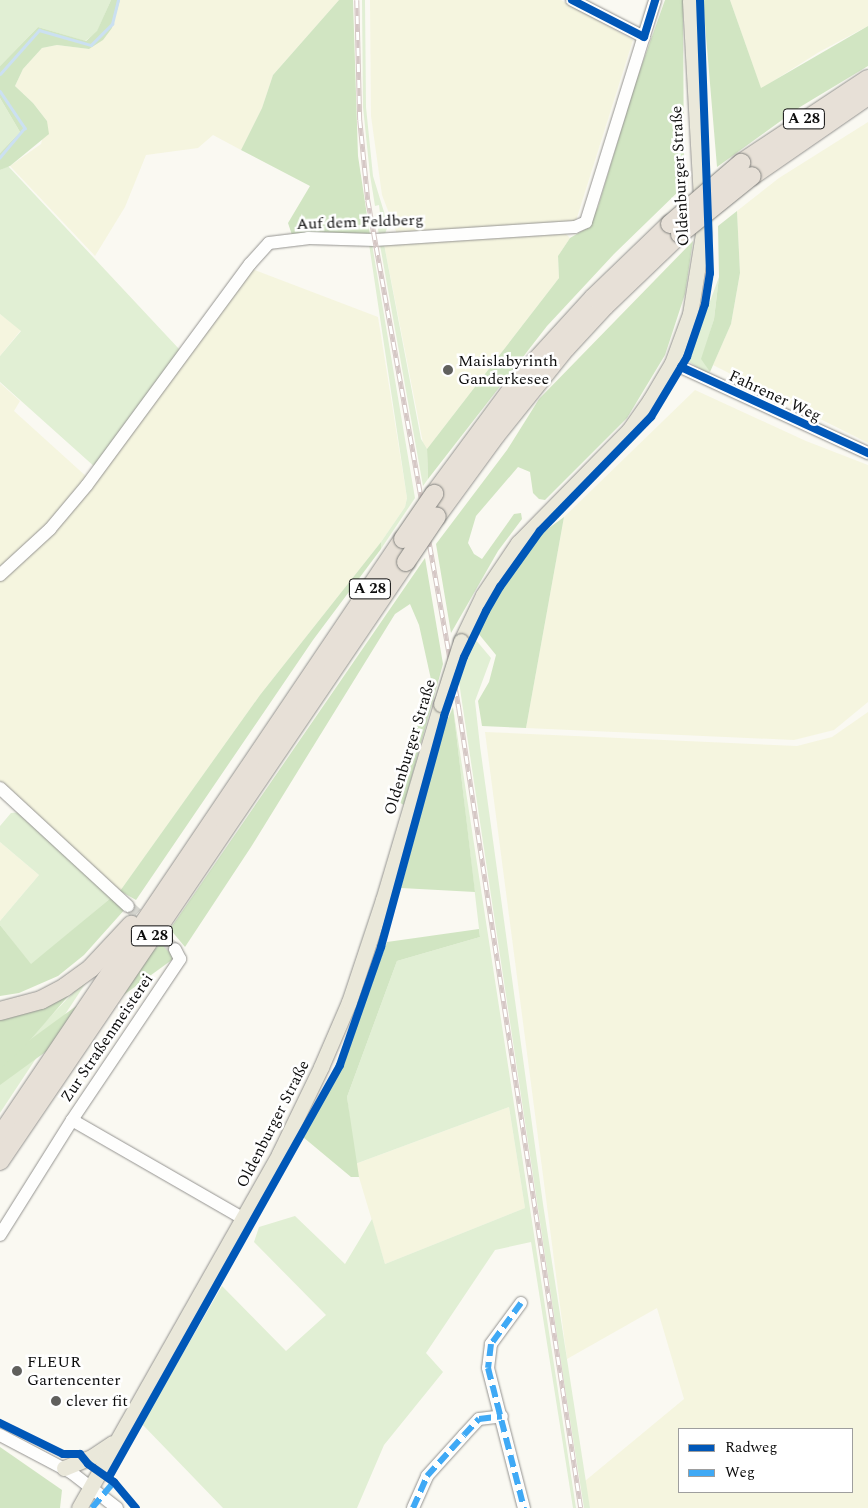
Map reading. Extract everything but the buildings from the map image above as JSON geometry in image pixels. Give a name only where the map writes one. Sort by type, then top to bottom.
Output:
[{"type":"highway","name":"A 28","points":[[0,1136],[403,539],[519,379],[600,291],[747,169],[868,79]]},
{"type":"highway","name":"A 28","points":[[747,169],[868,96]]},
{"type":"highway","name":"A 28","points":[[0,1161],[437,516],[496,435],[566,348],[675,229]]},
{"type":"highway","points":[[0,1011],[41,1000],[79,978],[137,918],[157,902]]},
{"type":"main road","name":"Oldenburger Straße","points":[[79,1508],[280,1154],[349,1002],[461,641],[501,565],[542,515],[629,430],[672,363],[690,314],[703,234],[690,0]]},
{"type":"main road","points":[[64,1468],[93,1456],[119,1437]]},
{"type":"street","points":[[572,0],[644,37]]},
{"type":"street","name":"Auf dem Feldberg","points":[[0,575],[50,529],[88,485],[250,264],[269,243],[308,238],[375,240],[575,227],[586,222],[655,0]]},
{"type":"street","name":"Fahrener Weg","points":[[672,363],[868,453]]},
{"type":"street","points":[[0,788],[128,906]]},
{"type":"street","name":"Zur Straßenmeisterei","points":[[0,1235],[72,1120],[180,959],[176,949]]},
{"type":"street","name":"Zur Straßenmeisterei","points":[[72,1120],[244,1219]]},
{"type":"street","points":[[522,1303],[491,1344],[488,1368],[502,1416],[524,1508]]},
{"type":"street","points":[[413,1508],[427,1476],[479,1419],[502,1416]]},
{"type":"street","points":[[0,1435],[64,1468],[91,1486],[117,1508]]},
{"type":"green space","points":[[0,0],[111,0],[97,32],[85,41],[38,27],[0,66]]},
{"type":"green space","points":[[111,0],[120,0],[112,28],[103,40],[89,49],[57,45],[42,48],[23,69],[15,86],[33,103],[47,121],[49,134],[10,166],[0,170],[0,153],[20,132],[0,98],[0,66],[38,27],[86,41],[97,31]]},
{"type":"green space","points":[[120,0],[339,0],[273,75],[262,108],[241,150],[213,135],[198,148],[146,155],[125,207],[95,256],[10,166],[41,144],[47,121],[33,103],[15,86],[23,69],[42,48],[57,45],[89,49],[112,28]]},
{"type":"green space","points":[[339,0],[353,0],[358,156],[370,235],[292,235],[288,223],[310,186],[241,150],[262,108],[273,75]]},
{"type":"green space","points":[[362,0],[365,0],[366,107],[373,176],[388,225],[385,234],[379,236],[376,215],[380,213],[379,205],[375,206],[370,175],[363,107]]},
{"type":"green space","points":[[370,0],[561,0],[633,40],[575,224],[397,234],[382,195],[371,116]]},
{"type":"green space","points":[[665,0],[683,0],[684,186],[614,254],[547,326],[428,479],[427,449],[559,278],[558,256],[570,238],[587,228],[598,207],[635,84]]},
{"type":"green space","points":[[703,0],[730,0],[761,88],[868,26],[868,66],[800,107],[717,167]]},
{"type":"green space","points":[[730,0],[868,0],[868,26],[819,52],[761,89]]},
{"type":"green space","points":[[0,98],[20,132],[0,153]]},
{"type":"green space","points":[[868,122],[868,443],[713,365],[731,324],[740,273],[737,211],[779,178]]},
{"type":"green space","points":[[8,166],[180,350],[96,468],[0,382],[0,356],[21,331],[0,314],[0,170]]},
{"type":"green space","points":[[737,211],[740,273],[731,324],[710,372],[701,359],[714,319],[719,277],[718,226]]},
{"type":"green space","name":"Maislabyrinth Ganderkesee","points":[[566,234],[570,238],[558,256],[559,278],[427,449],[424,448],[384,244]]},
{"type":"green space","points":[[693,241],[685,294],[665,355],[627,418],[545,500],[539,499],[533,493],[530,472],[518,467],[476,516],[468,543],[474,554],[482,559],[514,514],[521,513],[522,519],[498,551],[451,633],[436,544],[507,450],[539,399]]},
{"type":"green space","points":[[369,244],[372,244],[415,498],[381,549],[381,542],[405,507],[407,498]]},
{"type":"green space","points":[[384,244],[421,439],[427,449],[428,479],[423,486],[380,245]]},
{"type":"green space","points":[[252,269],[378,317],[407,498],[405,507],[381,542],[260,695],[120,891],[0,783],[0,581],[54,532]]},
{"type":"green space","points":[[719,277],[714,319],[702,359],[710,372],[707,374],[688,361]]},
{"type":"green space","points":[[0,314],[21,330],[0,356]]},
{"type":"green space","points":[[0,383],[20,401],[14,411],[88,478],[48,527],[0,571]]},
{"type":"green space","points":[[695,390],[806,441],[868,465],[868,702],[834,730],[794,740],[526,728],[564,517]]},
{"type":"green space","points":[[564,517],[526,728],[482,726],[478,701],[489,682],[496,655],[478,633],[503,585],[538,536]]},
{"type":"green space","points":[[381,542],[381,549],[313,640],[136,900],[120,891],[260,695]]},
{"type":"green space","points":[[425,558],[443,664],[404,805],[391,798],[432,684],[419,625],[410,604],[395,614],[251,847],[185,947],[170,929]]},
{"type":"green space","points":[[475,639],[491,658],[475,701],[480,746],[543,1204],[590,1508],[584,1508],[564,1382],[459,682]]},
{"type":"green space","points":[[453,707],[576,1508],[573,1508],[531,1242],[495,1250],[426,1353],[443,1372],[384,1445],[357,1508],[223,1508],[142,1424],[222,1286],[286,1351],[326,1315],[254,1242],[259,1227],[295,1216],[345,1264],[372,1219],[385,1264],[525,1208],[509,1107],[355,1164],[347,1097],[397,961],[480,937]]},
{"type":"green space","points":[[453,707],[475,892],[401,888],[444,728]]},
{"type":"green space","points":[[868,712],[868,1508],[590,1508],[585,1481],[684,1399],[657,1308],[567,1359],[485,732],[797,746],[832,737]]},
{"type":"green space","points":[[21,812],[112,897],[31,965],[0,925],[0,921],[39,875],[0,842],[0,826],[11,813]]},
{"type":"green space","points":[[0,842],[39,875],[0,921]]},
{"type":"green space","points":[[112,897],[126,908],[84,955],[58,976],[19,993],[0,996],[0,925],[31,964]]},
{"type":"green space","points":[[479,929],[480,937],[397,961],[347,1097],[359,1177],[351,1177],[303,1137],[341,1066],[387,942]]},
{"type":"green space","points":[[163,943],[174,958],[0,1085],[0,1061]]},
{"type":"green space","points":[[93,972],[0,1113],[0,1069]]},
{"type":"green space","points":[[77,986],[24,1047],[0,1069],[0,1017]]},
{"type":"green space","points":[[509,1107],[525,1208],[385,1264],[355,1164]]},
{"type":"green space","points":[[0,1447],[62,1490],[60,1508],[0,1508]]},
{"type":"waterway","points":[[0,74],[39,30],[91,45],[112,24],[118,0]]},
{"type":"waterway","points":[[0,91],[25,128],[0,158]]},
{"type":"tunnel","points":[[128,906],[175,949]]},
{"type":"railway","points":[[357,0],[360,120],[368,200],[459,708],[581,1508]]},
{"type":"marked path","points":[[521,1303],[491,1344],[488,1368],[524,1508]]},
{"type":"marked path","points":[[413,1508],[427,1476],[479,1419],[502,1416]]},
{"type":"marked path","points":[[92,1508],[114,1482]]},
{"type":"cycle path","points":[[572,0],[644,37],[655,0]]},
{"type":"cycle path","points":[[109,1477],[340,1065],[381,947],[444,716],[464,657],[486,611],[500,587],[540,531],[651,417],[687,357],[705,304],[710,273],[700,0]]},
{"type":"cycle path","points":[[681,367],[868,453]]},
{"type":"cycle path","points":[[0,1423],[63,1454],[80,1454],[88,1464],[114,1482],[136,1508]]},
{"type":"place","name":"Maislabyrinth Ganderkesee","points":[[448,370]]},
{"type":"place","name":"FLEUR Gartencenter","points":[[17,1371]]},
{"type":"place","name":"clever fit","points":[[56,1401]]}]
